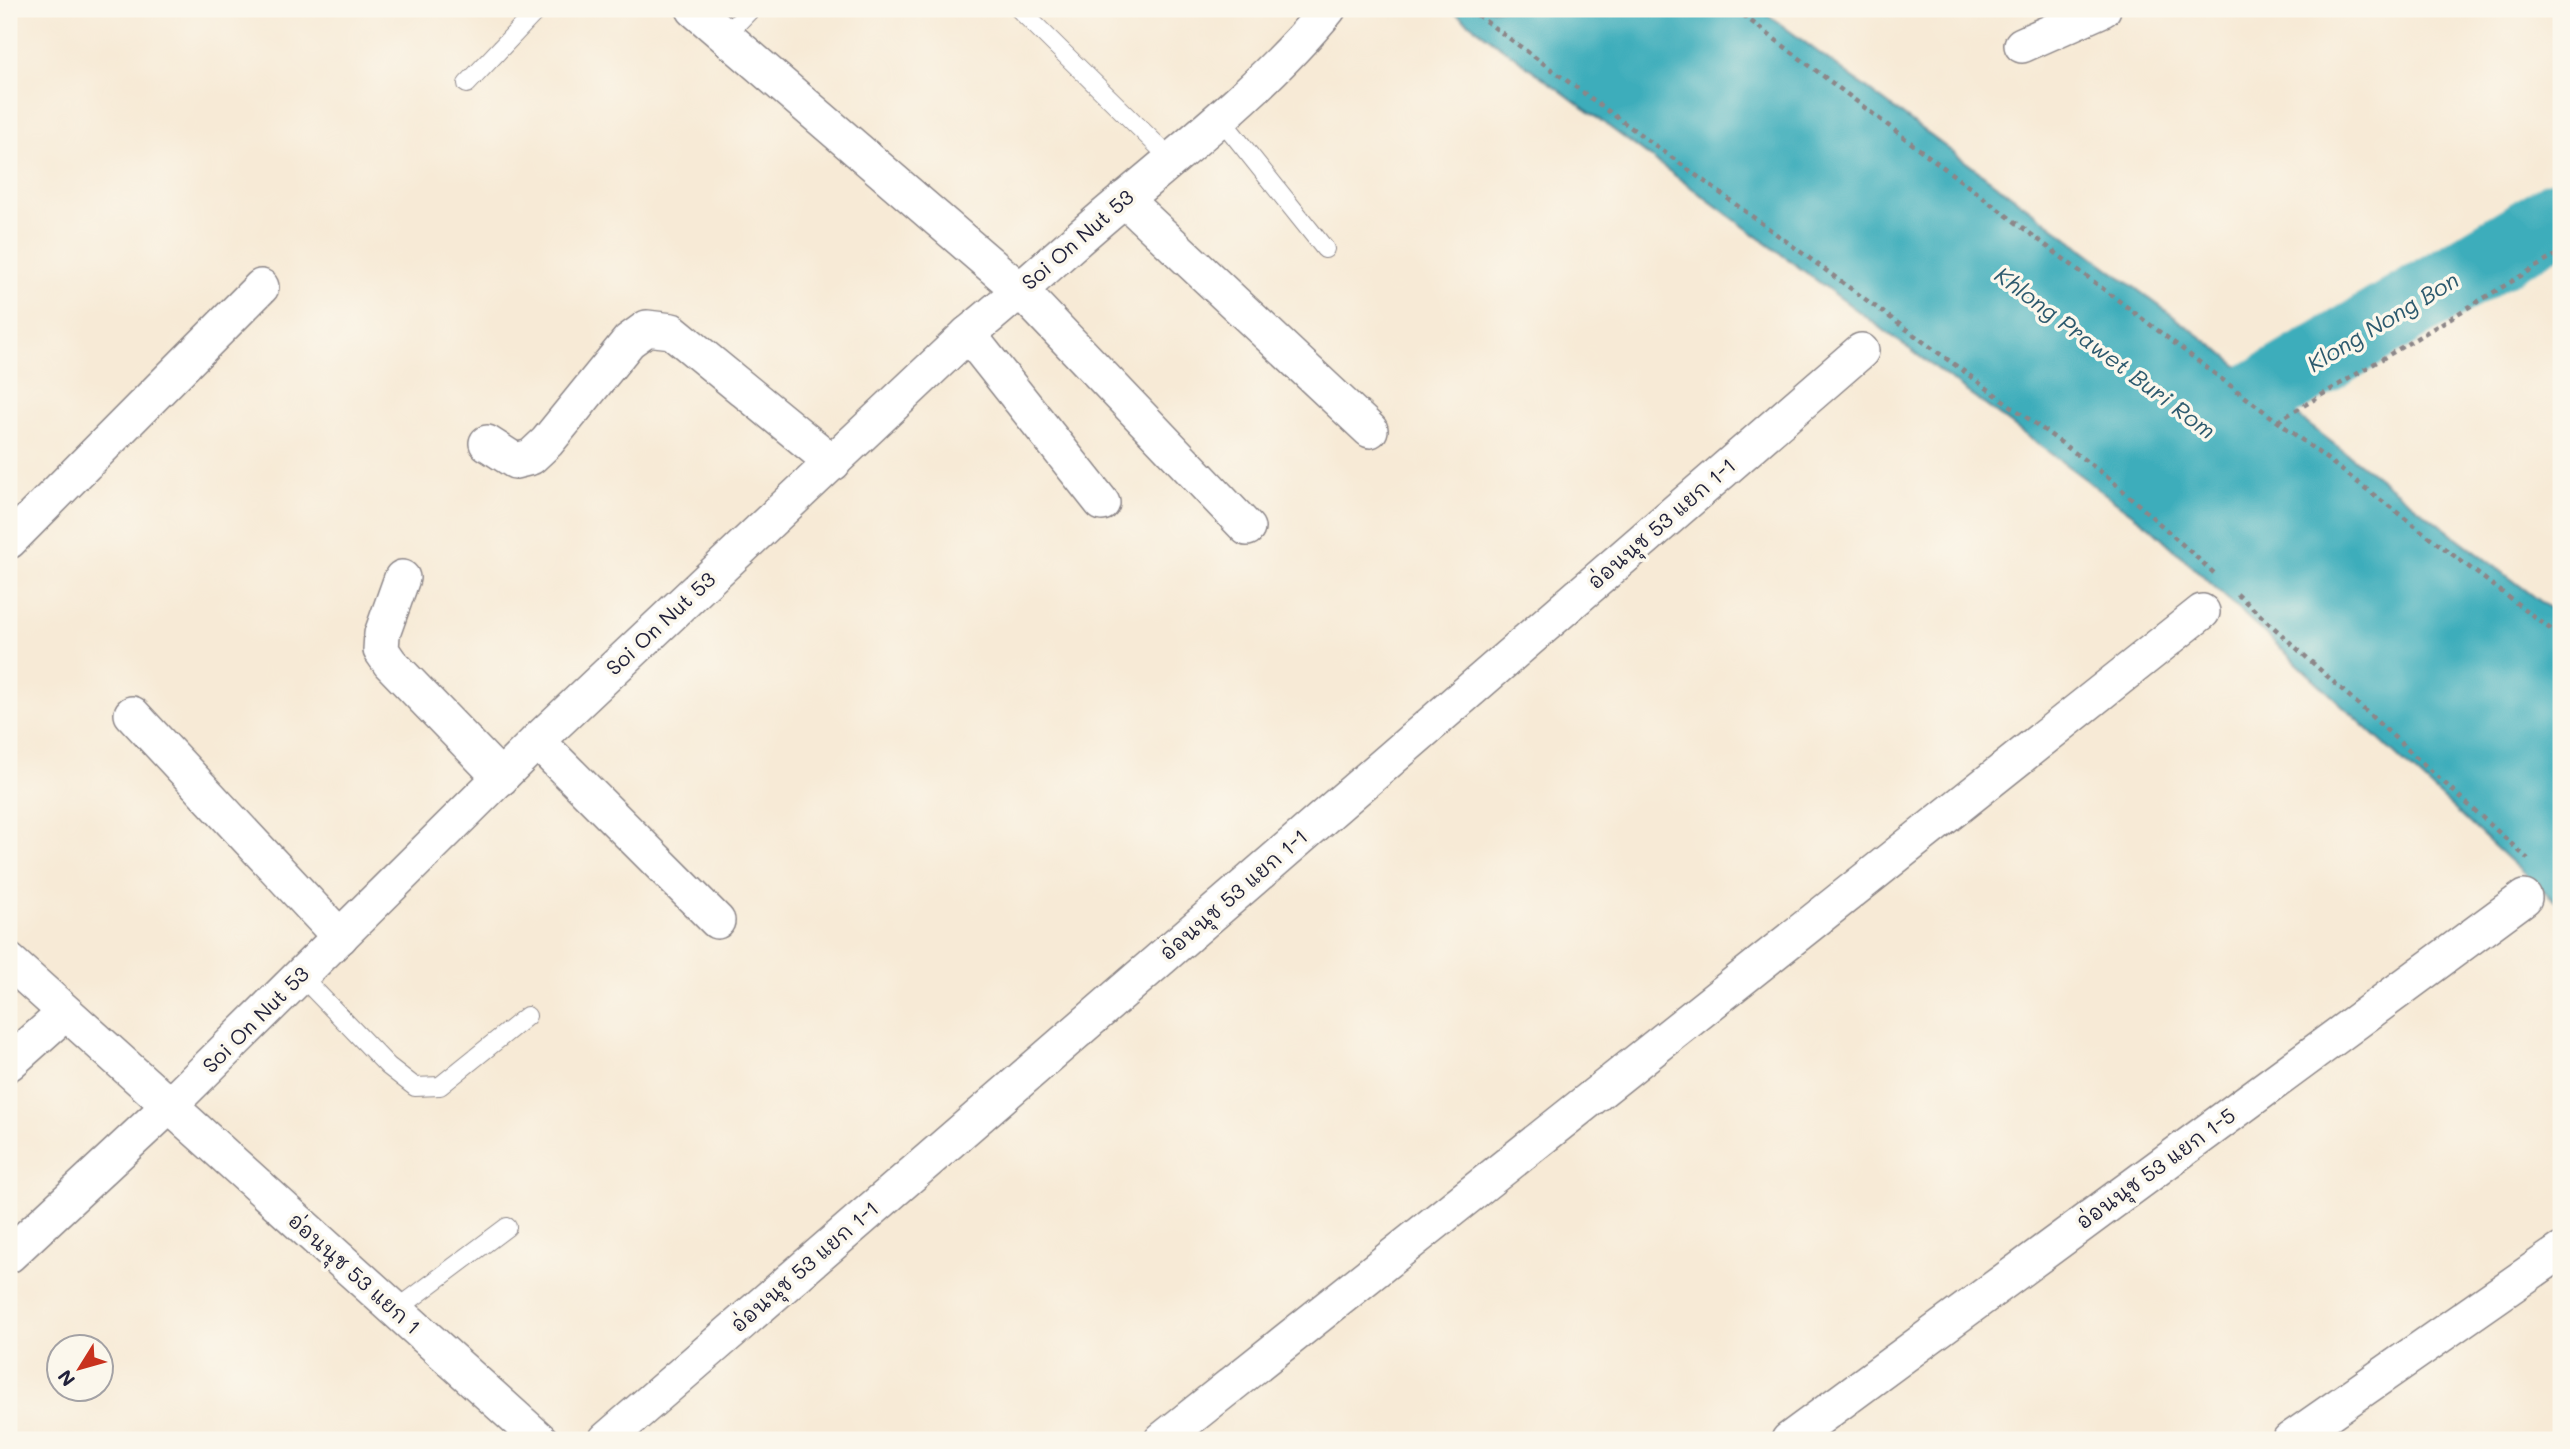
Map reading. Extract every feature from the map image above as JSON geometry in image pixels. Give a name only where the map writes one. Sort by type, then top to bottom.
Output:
[{"type":"street","points":[[694,9],[1021,291],[1247,528]]},
{"type":"street","name":"Soi On Nut 53","points":[[9,1255],[168,1107],[537,741],[968,334],[1221,119],[1328,9]]},
{"type":"street","points":[[2022,45],[2103,9]]},
{"type":"street","points":[[1124,199],[1370,430]]},
{"type":"street","points":[[9,541],[261,287]]},
{"type":"street","points":[[487,443],[515,461],[531,457],[547,442],[629,341],[647,328],[672,331],[833,463]]},
{"type":"street","points":[[968,334],[1102,503]]},
{"type":"street","name":"อ่อนนุช 53 แยก 1-1","points":[[606,1440],[1861,351]]},
{"type":"street","points":[[402,578],[382,634],[381,650],[390,663],[501,778]]},
{"type":"street","points":[[1161,1440],[2202,612]]},
{"type":"street","points":[[132,714],[340,937]]},
{"type":"street","points":[[537,741],[717,920]]},
{"type":"street","name":"อ่อนนุช 53 แยก 1-5","points":[[1788,1440],[2524,898]]},
{"type":"street","name":"อ่อนนุช 53 แยก 1","points":[[9,961],[540,1440]]},
{"type":"street","points":[[9,1063],[65,1013]]},
{"type":"street","points":[[2290,1440],[2561,1251]]},
{"type":"lane","points":[[467,84],[538,9]]},
{"type":"lane","points":[[724,37],[751,9]]},
{"type":"lane","points":[[1019,9],[1172,160]]},
{"type":"lane","points":[[1221,119],[1325,248]]},
{"type":"lane","points":[[300,976],[388,1066],[415,1087],[440,1086],[527,1016]]},
{"type":"lane","points":[[395,1311],[507,1227]]},
{"type":"path","points":[[1469,9],[2108,477],[2219,578]]},
{"type":"path","points":[[1734,9],[2561,637]]},
{"type":"path","points":[[2278,421],[2561,252]]},
{"type":"path","points":[[2229,588],[2533,863]]},
{"type":"water","name":"Khlong Prawet Buri Rom","points":[[1450,9],[1760,9],[2216,348],[2300,418],[2561,617],[2561,905],[2536,885],[2150,527]]},
{"type":"waterway","name":"Klong Nong Bon","points":[[2205,428],[2561,215]]}]
